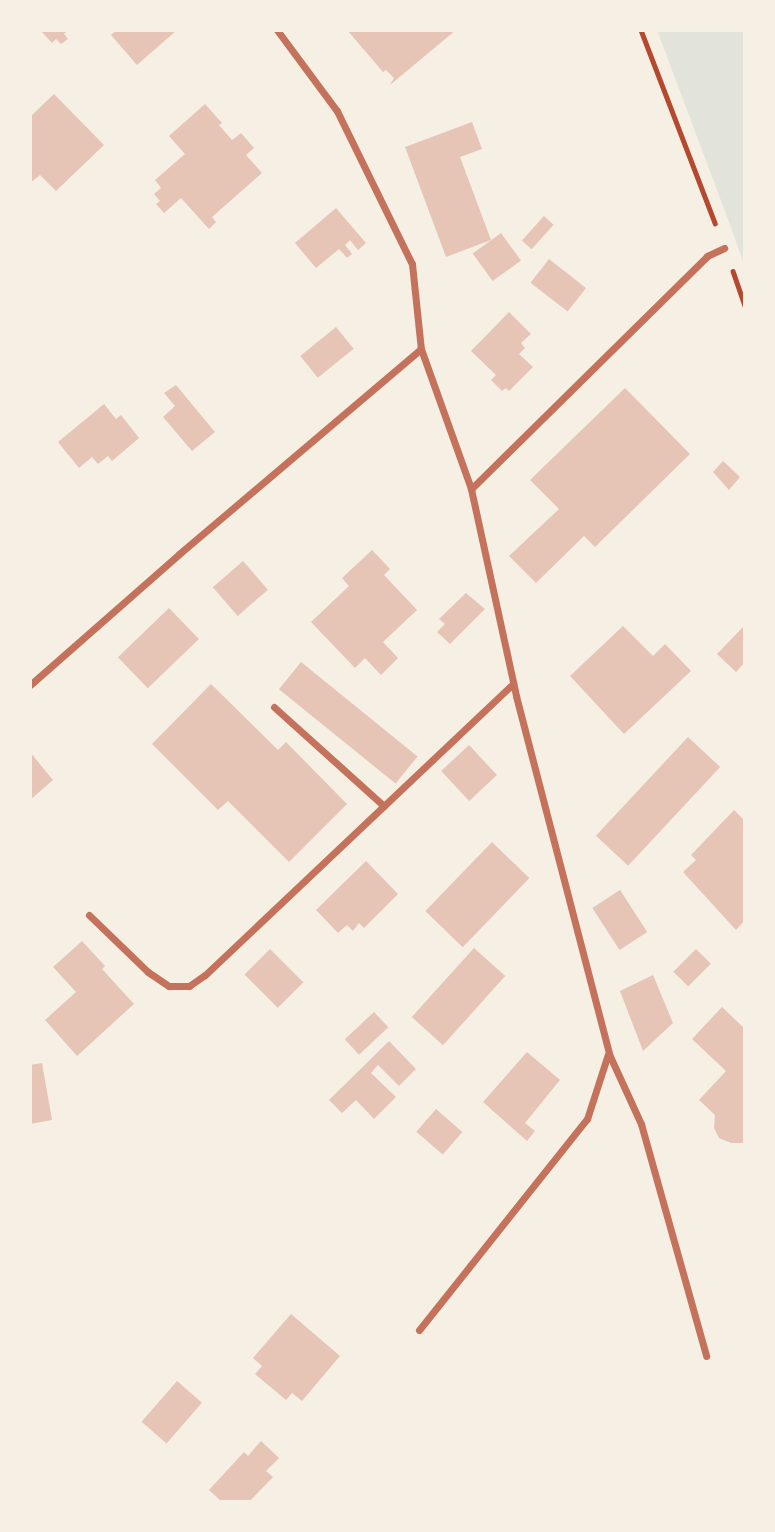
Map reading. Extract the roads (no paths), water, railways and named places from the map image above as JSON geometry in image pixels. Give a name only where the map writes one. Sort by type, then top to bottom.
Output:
[{"type":"street","points":[[277,30],[337,111],[412,264],[421,349],[471,489],[513,684],[608,1054],[641,1124],[706,1356]]},
{"type":"street","points":[[471,489],[706,256],[724,248]]},
{"type":"street","points":[[30,685],[179,554],[421,349]]},
{"type":"street","points":[[89,915],[148,972],[169,986],[189,986],[205,975],[513,684]]},
{"type":"street","points":[[274,707],[384,806]]},
{"type":"street","points":[[419,1329],[587,1119],[608,1054]]}]
